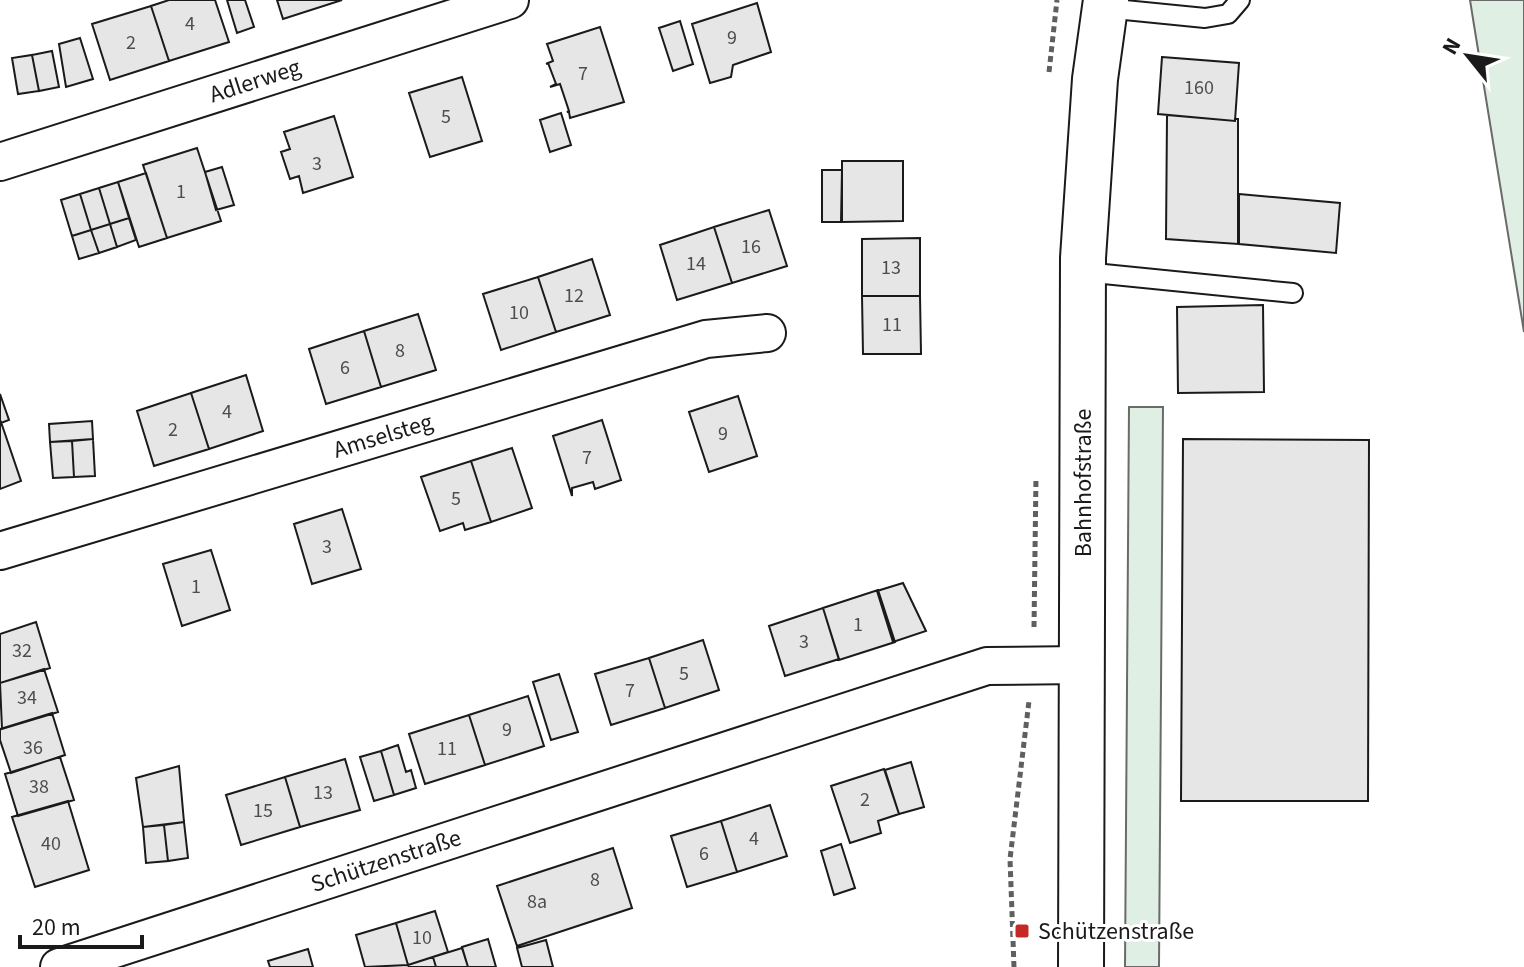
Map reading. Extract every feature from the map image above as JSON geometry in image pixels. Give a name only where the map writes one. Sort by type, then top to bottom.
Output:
[{"type":"street","name":"Adlerweg","points":[[0,162],[510,0]]},
{"type":"street","name":"Bahnhofstraße","points":[[1081,967],[1084,272],[1095,79],[1106,4]]},
{"type":"street","name":"Amselsteg","points":[[0,551],[706,339],[767,333]]},
{"type":"street","name":"Schützenstraße","points":[[59,967],[987,666],[1082,665]]},
{"type":"lane","points":[[1106,4],[1205,18],[1228,14],[1240,0]]},
{"type":"lane","points":[[1084,272],[1293,293]]},
{"type":"path","points":[[1014,967],[1010,859],[1033,664]]},
{"type":"green space","points":[[1470,0],[1524,0],[1524,332],[1474,25]]},
{"type":"green space","points":[[1129,407],[1163,407],[1159,967],[1125,967]]},
{"type":"building","points":[[169,0],[215,0],[229,42],[169,61],[151,6]]},
{"type":"building","points":[[227,0],[245,0],[254,27],[237,33]]},
{"type":"building","points":[[277,0],[342,0],[283,19]]},
{"type":"building","points":[[757,3],[771,52],[733,65],[731,77],[710,83],[692,24]]},
{"type":"building","points":[[151,6],[169,61],[110,80],[92,24]]},
{"type":"building","points":[[680,21],[693,64],[673,71],[659,28]]},
{"type":"building","points":[[600,27],[624,102],[570,118],[560,84],[550,87],[556,84],[548,63],[553,61],[547,44]]},
{"type":"building","points":[[80,38],[93,79],[66,87],[59,44]]},
{"type":"building","points":[[52,51],[59,87],[39,91],[32,55]]},
{"type":"building","points":[[32,55],[39,91],[18,94],[12,58]]},
{"type":"building","points":[[1162,57],[1239,63],[1235,121],[1158,114]]},
{"type":"building","points":[[462,77],[482,141],[430,157],[409,93]]},
{"type":"building","points":[[561,113],[571,145],[550,152],[540,120]]},
{"type":"building","points":[[1167,115],[1238,119],[1238,244],[1166,239]]},
{"type":"building","points":[[334,116],[353,177],[303,193],[299,176],[290,179],[281,152],[290,149],[284,132]]},
{"type":"building","points":[[197,148],[221,221],[167,238],[143,165]]},
{"type":"building","points":[[842,161],[903,161],[903,221],[842,222]]},
{"type":"building","points":[[222,167],[234,205],[216,210],[205,172]]},
{"type":"building","points":[[822,170],[842,170],[841,222],[822,222]]},
{"type":"building","points":[[146,173],[167,238],[139,247],[118,182]]},
{"type":"building","points":[[118,182],[129,218],[110,224],[99,188]]},
{"type":"building","points":[[99,188],[110,224],[91,230],[80,194]]},
{"type":"building","points":[[80,194],[91,230],[72,236],[61,200]]},
{"type":"building","points":[[1239,194],[1340,203],[1336,253],[1239,244]]},
{"type":"building","points":[[769,210],[787,266],[732,283],[714,227]]},
{"type":"building","points":[[129,218],[136,240],[117,247],[110,224]]},
{"type":"building","points":[[110,224],[117,247],[99,253],[91,230]]},
{"type":"building","points":[[714,227],[732,283],[677,300],[660,245]]},
{"type":"building","points":[[91,230],[99,253],[79,259],[72,236]]},
{"type":"building","points":[[920,238],[920,296],[862,296],[862,239]]},
{"type":"building","points":[[592,259],[610,315],[556,332],[538,277]]},
{"type":"building","points":[[538,277],[556,332],[501,350],[483,294]]},
{"type":"building","points":[[862,296],[920,296],[921,354],[863,354]]},
{"type":"building","points":[[1263,305],[1264,392],[1178,393],[1177,307]]},
{"type":"building","points":[[418,314],[436,370],[381,387],[364,331]]},
{"type":"building","points":[[364,331],[381,387],[326,404],[309,349]]},
{"type":"building","points":[[246,375],[263,431],[209,449],[191,393]]},
{"type":"building","points":[[191,393],[209,449],[154,466],[137,411]]},
{"type":"building","points":[[0,394],[9,420],[1,423],[0,423]]},
{"type":"building","points":[[738,396],[757,456],[709,472],[689,412]]},
{"type":"building","points":[[602,420],[621,480],[595,489],[593,482],[572,488],[572,496],[553,436]]},
{"type":"building","points":[[92,421],[93,439],[50,442],[49,424]]},
{"type":"building","points":[[0,423],[21,481],[0,489]]},
{"type":"building","points":[[93,439],[95,476],[74,477],[72,441]]},
{"type":"building","points":[[1183,439],[1369,440],[1368,801],[1181,801]]},
{"type":"building","points":[[72,441],[74,477],[53,478],[50,442]]},
{"type":"building","points":[[512,448],[532,508],[491,522],[471,461]]},
{"type":"building","points":[[471,461],[491,522],[465,530],[463,523],[440,531],[421,477]]},
{"type":"building","points":[[342,509],[361,569],[312,584],[294,524]]},
{"type":"building","points":[[211,550],[230,610],[182,626],[163,564]]},
{"type":"building","points":[[903,583],[926,631],[893,642],[877,591]]},
{"type":"building","points":[[878,590],[895,642],[839,660],[823,608]]},
{"type":"building","points":[[823,608],[839,659],[785,676],[769,626]]},
{"type":"building","points":[[36,622],[50,668],[0,683],[0,634]]},
{"type":"building","points":[[703,640],[719,690],[665,708],[649,658]]},
{"type":"building","points":[[649,658],[665,708],[611,725],[595,674]]},
{"type":"building","points":[[44,669],[58,712],[2,729],[0,683]]},
{"type":"building","points":[[559,674],[578,732],[551,740],[533,682]]},
{"type":"building","points":[[528,696],[544,746],[485,765],[469,715]]},
{"type":"building","points":[[52,713],[65,755],[11,773],[0,740],[0,729]]},
{"type":"building","points":[[469,715],[485,765],[425,784],[409,734]]},
{"type":"building","points":[[398,745],[406,772],[411,770],[416,788],[394,795],[381,751]]},
{"type":"building","points":[[381,751],[394,795],[374,801],[360,757]]},
{"type":"building","points":[[60,757],[74,800],[18,816],[5,774]]},
{"type":"building","points":[[345,759],[360,810],[300,827],[285,777]]},
{"type":"building","points":[[911,762],[924,807],[899,814],[885,770]]},
{"type":"building","points":[[179,766],[184,822],[143,827],[136,778]]},
{"type":"building","points":[[884,769],[899,814],[878,821],[881,833],[850,843],[831,786]]},
{"type":"building","points":[[285,777],[300,827],[241,845],[226,795]]},
{"type":"building","points":[[68,801],[89,870],[35,887],[12,817]]},
{"type":"building","points":[[770,805],[787,856],[737,872],[721,821]]},
{"type":"building","points":[[721,821],[737,872],[687,887],[671,836]]},
{"type":"building","points":[[184,822],[188,858],[168,861],[164,825]]},
{"type":"building","points":[[164,825],[168,861],[146,863],[143,827]]},
{"type":"building","points":[[841,844],[855,888],[834,895],[821,851]]},
{"type":"building","points":[[613,848],[632,908],[517,946],[497,886]]},
{"type":"building","points":[[435,911],[448,952],[408,965],[396,923]]},
{"type":"building","points":[[396,923],[408,965],[365,967],[356,935]]},
{"type":"building","points":[[488,939],[496,967],[468,967],[462,947]]},
{"type":"building","points":[[546,940],[553,967],[522,967],[517,948]]},
{"type":"building","points":[[462,948],[468,967],[436,967],[433,957]]},
{"type":"building","points":[[308,949],[313,967],[270,967],[268,961]]},
{"type":"building","points":[[433,957],[436,967],[408,965]]},
{"type":"place","name":"Schützenstraße","points":[[1022,931]]}]
